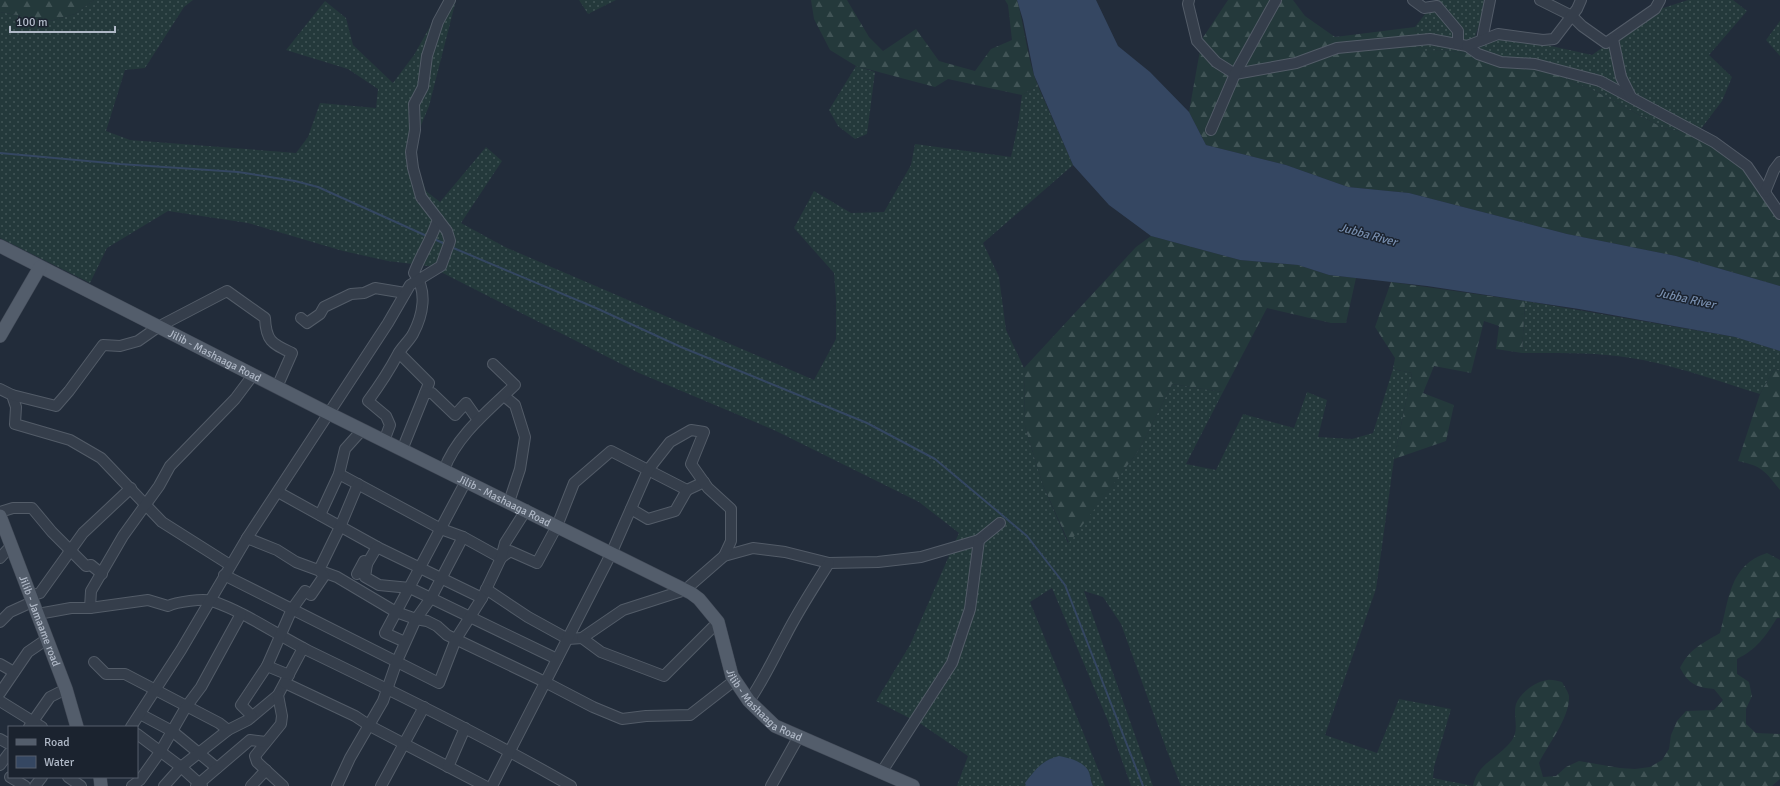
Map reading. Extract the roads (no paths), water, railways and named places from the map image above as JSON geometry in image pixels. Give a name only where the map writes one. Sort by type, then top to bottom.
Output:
[{"type":"main road","name":"Jilib - Mashaaga Road","points":[[0,246],[328,413],[685,590],[699,599],[718,622],[732,676],[749,701],[775,726],[912,786]]},
{"type":"main road","points":[[1,332],[40,267]]},
{"type":"main road","name":"Jilib - Jamaame road","points":[[0,516],[7,542],[38,614],[66,688],[77,726]]},
{"type":"street","points":[[132,726],[156,689],[247,538],[388,323],[405,292],[410,286],[441,266],[450,241],[447,231],[421,197],[413,168],[411,152],[415,130],[414,104],[422,87],[427,56],[438,22],[450,0]]},
{"type":"street","points":[[1189,0],[1188,4],[1197,41],[1216,62],[1235,74],[1296,63],[1337,48],[1430,39],[1462,45],[1478,54],[1501,62],[1535,64],[1600,81],[1714,142],[1747,166],[1780,214]]},
{"type":"street","points":[[1211,130],[1235,74],[1276,0]]},
{"type":"street","points":[[1413,0],[1424,8],[1437,6],[1458,31],[1462,45]]},
{"type":"street","points":[[1482,40],[1490,0]]},
{"type":"street","points":[[1540,0],[1572,16],[1582,26],[1606,43],[1655,9],[1660,0]]},
{"type":"street","points":[[1462,45],[1498,34],[1544,40],[1554,39],[1572,16],[1581,0]]},
{"type":"street","points":[[1613,39],[1621,78],[1632,98]]},
{"type":"street","points":[[1765,192],[1774,170],[1780,162]]},
{"type":"street","points":[[384,441],[390,425],[386,416],[368,401],[391,369],[399,353],[412,335],[420,320],[424,299],[419,280],[414,273],[420,255],[429,244],[438,219]]},
{"type":"street","points":[[301,318],[307,323],[320,314],[324,307],[330,303],[351,294],[364,293],[375,288],[405,292]]},
{"type":"street","points":[[0,389],[12,395],[56,406],[103,345],[120,346],[138,341],[158,327],[227,291],[266,318],[266,332],[274,344],[292,353],[277,387]]},
{"type":"street","points":[[399,353],[429,383],[402,450]]},
{"type":"street","points":[[444,470],[449,456],[478,420],[515,386],[493,364]]},
{"type":"street","points":[[90,608],[91,591],[123,536],[159,486],[170,466],[235,398],[253,374]]},
{"type":"street","points":[[425,393],[432,393],[455,415],[466,403],[478,420]]},
{"type":"street","points":[[12,395],[16,408],[15,424],[70,440],[101,458],[162,522],[230,565]]},
{"type":"street","points":[[504,396],[514,406],[525,437],[520,469],[509,502]]},
{"type":"street","points":[[320,515],[338,474],[345,450],[362,430]]},
{"type":"street","points":[[278,492],[340,527],[420,569],[441,579],[484,594],[568,638],[582,638],[623,610],[685,590],[724,556],[731,541],[731,509],[708,488],[691,464],[704,432],[691,430],[670,442],[648,470],[611,554],[568,638],[557,659],[546,682],[492,786]]},
{"type":"street","points":[[501,558],[510,551],[537,563],[558,526],[574,483],[611,451],[687,490]]},
{"type":"street","points":[[338,474],[441,528],[463,537],[501,558]]},
{"type":"street","points":[[405,642],[385,633],[466,482]]},
{"type":"street","points":[[631,509],[648,519],[675,511],[687,490],[704,482]]},
{"type":"street","points":[[319,570],[340,527],[358,484]]},
{"type":"street","points":[[0,622],[10,612],[40,593],[70,549],[83,533],[130,488]]},
{"type":"street","points":[[0,512],[13,508],[32,508],[52,532],[86,566],[90,565],[102,574]]},
{"type":"street","points":[[224,575],[292,608],[347,638],[440,683],[456,639],[484,594],[501,558],[505,543],[526,510]]},
{"type":"street","points":[[724,556],[753,548],[785,552],[829,563],[878,562],[921,557],[978,540],[1000,523]]},
{"type":"street","points":[[337,786],[350,758],[370,726],[388,689],[397,661],[416,619],[431,598],[463,537]]},
{"type":"street","points":[[247,538],[277,550],[296,562],[319,570],[358,589],[396,612],[432,624],[447,635],[546,682],[592,707],[622,720],[646,716],[690,715],[735,680]]},
{"type":"street","points":[[880,773],[952,663],[970,609],[978,540]]},
{"type":"street","points":[[0,558],[7,542]]},
{"type":"street","points":[[358,589],[361,575],[377,547]]},
{"type":"street","points":[[749,701],[762,683],[785,636],[810,591],[829,563]]},
{"type":"street","points":[[252,716],[241,705],[267,666],[292,608],[305,591],[311,595],[324,576],[319,570]]},
{"type":"street","points":[[361,575],[379,585],[410,588],[469,617],[481,620],[557,659]]},
{"type":"street","points":[[38,614],[71,608],[90,608],[148,600],[168,606],[175,603],[210,600],[241,614],[303,648],[510,751],[571,786]]},
{"type":"street","points":[[135,785],[160,752],[186,707],[201,687],[241,614]]},
{"type":"street","points":[[582,638],[601,652],[664,676],[718,622]]},
{"type":"street","points":[[0,693],[28,652],[47,639]]},
{"type":"street","points":[[164,786],[181,767],[197,753],[228,730],[252,716],[278,695],[303,648]]},
{"type":"street","points":[[94,662],[106,674],[125,674],[219,723],[228,730]]},
{"type":"street","points":[[0,664],[14,672]]},
{"type":"street","points":[[267,666],[370,726],[485,786]]},
{"type":"street","points":[[0,701],[35,725],[50,697],[66,688]]},
{"type":"street","points":[[278,695],[282,720],[278,730],[255,756],[257,762],[283,786]]},
{"type":"street","points":[[381,786],[386,774],[424,708]]},
{"type":"street","points":[[140,714],[172,731],[217,768]]},
{"type":"street","points":[[448,767],[465,728]]},
{"type":"street","points":[[138,735],[181,767],[199,785],[250,740],[266,742]]},
{"type":"street","points":[[771,786],[799,736]]},
{"type":"street","points":[[0,765],[8,754]]},
{"type":"street","points":[[251,786],[266,770]]},
{"type":"street","points":[[12,778],[25,786]]},
{"type":"street","points":[[35,786],[41,778]]},
{"type":"street","points":[[69,778],[81,786]]},
{"type":"water","name":"Jubba River","points":[[1017,0],[1096,0],[1118,46],[1150,72],[1189,112],[1206,145],[1286,165],[1348,187],[1409,193],[1567,234],[1676,256],[1780,286],[1780,351],[1735,337],[1579,309],[1427,286],[1329,275],[1298,265],[1240,260],[1151,236],[1109,205],[1073,165],[1034,75],[1023,20]]},
{"type":"water","points":[[1059,756],[1075,760],[1082,764],[1089,772],[1093,786],[1026,786],[1025,783],[1039,766],[1048,760]]},
{"type":"waterway","points":[[0,153],[120,164],[238,172],[295,181],[318,187],[429,237]]},
{"type":"waterway","points":[[434,239],[445,244]]},
{"type":"waterway","points":[[451,247],[596,308],[681,347],[867,423],[935,459],[1027,536],[1065,585],[1143,786]]}]
